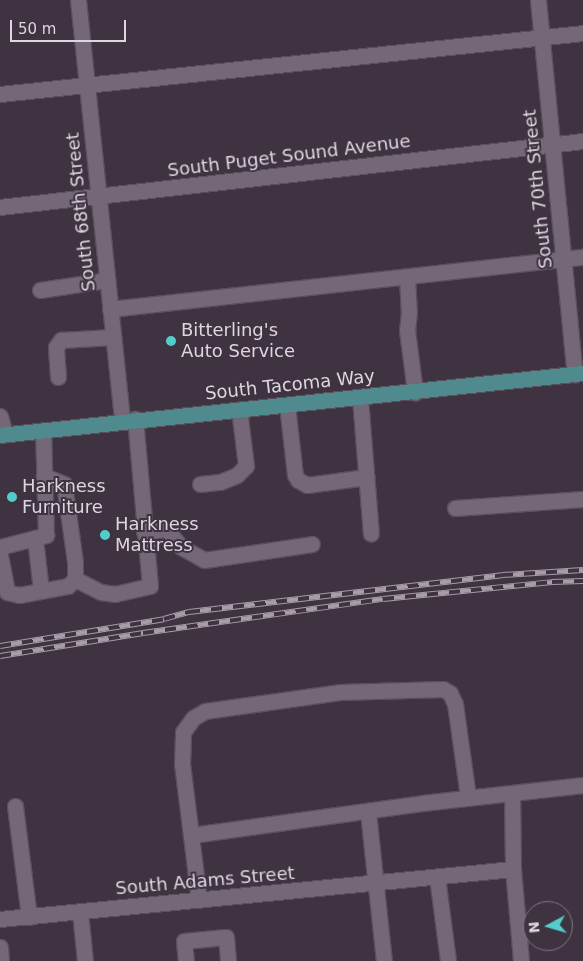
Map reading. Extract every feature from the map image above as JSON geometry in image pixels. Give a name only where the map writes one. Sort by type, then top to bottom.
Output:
[{"type":"main road","name":"South Tacoma Way","points":[[2,435],[128,420],[581,375]]},
{"type":"street","name":"South 68th Street","points":[[75,579],[100,592],[115,594],[150,586],[128,420],[113,337],[78,0]]},
{"type":"street","name":"South 70th Street","points":[[538,0],[563,259],[581,375]]},
{"type":"street","points":[[0,94],[583,33]]},
{"type":"street","name":"South Puget Sound Avenue","points":[[0,207],[583,141]]},
{"type":"street","points":[[110,309],[583,257]]},
{"type":"street","points":[[407,277],[409,312],[407,330],[415,392]]},
{"type":"street","points":[[40,290],[107,280]]},
{"type":"street","points":[[58,376],[56,347],[61,340],[113,337]]},
{"type":"street","points":[[360,398],[371,534]]},
{"type":"street","points":[[287,405],[295,475],[298,480],[307,485],[366,477]]},
{"type":"street","points":[[200,484],[220,482],[237,475],[246,466],[239,409]]},
{"type":"street","points":[[0,416],[2,435]]},
{"type":"street","points":[[0,547],[46,535],[42,430]]},
{"type":"street","points":[[0,555],[7,592],[19,596],[68,586],[75,579],[75,562],[64,484],[44,476]]},
{"type":"street","points":[[455,508],[583,499]]},
{"type":"street","points":[[144,532],[166,529],[181,547],[204,560],[312,544]]},
{"type":"street","points":[[35,538],[41,591]]},
{"type":"street","points":[[198,900],[192,835],[182,764],[183,732],[193,718],[206,711],[340,692],[443,689],[450,693],[455,704],[468,797]]},
{"type":"street","points":[[192,835],[468,797],[583,785]]},
{"type":"street","points":[[512,793],[513,869],[522,961]]},
{"type":"street","points":[[15,806],[29,917]]},
{"type":"street","points":[[368,812],[384,961]]},
{"type":"street","name":"South Adams Street","points":[[0,919],[513,869]]},
{"type":"street","points":[[437,877],[448,961]]},
{"type":"street","points":[[80,912],[85,961]]},
{"type":"street","points":[[186,961],[184,940],[226,936],[228,961]]},
{"type":"street","points":[[0,947],[1,961]]},
{"type":"railway","points":[[0,646],[164,619],[189,612],[502,575],[583,570]]},
{"type":"railway","points":[[0,656],[143,633],[383,599],[552,582],[583,581]]},
{"type":"place","name":"Bitterling's Auto Service","points":[[171,341]]},
{"type":"place","name":"Harkness Furniture","points":[[12,497]]},
{"type":"place","name":"Harkness Mattress","points":[[105,535]]}]
